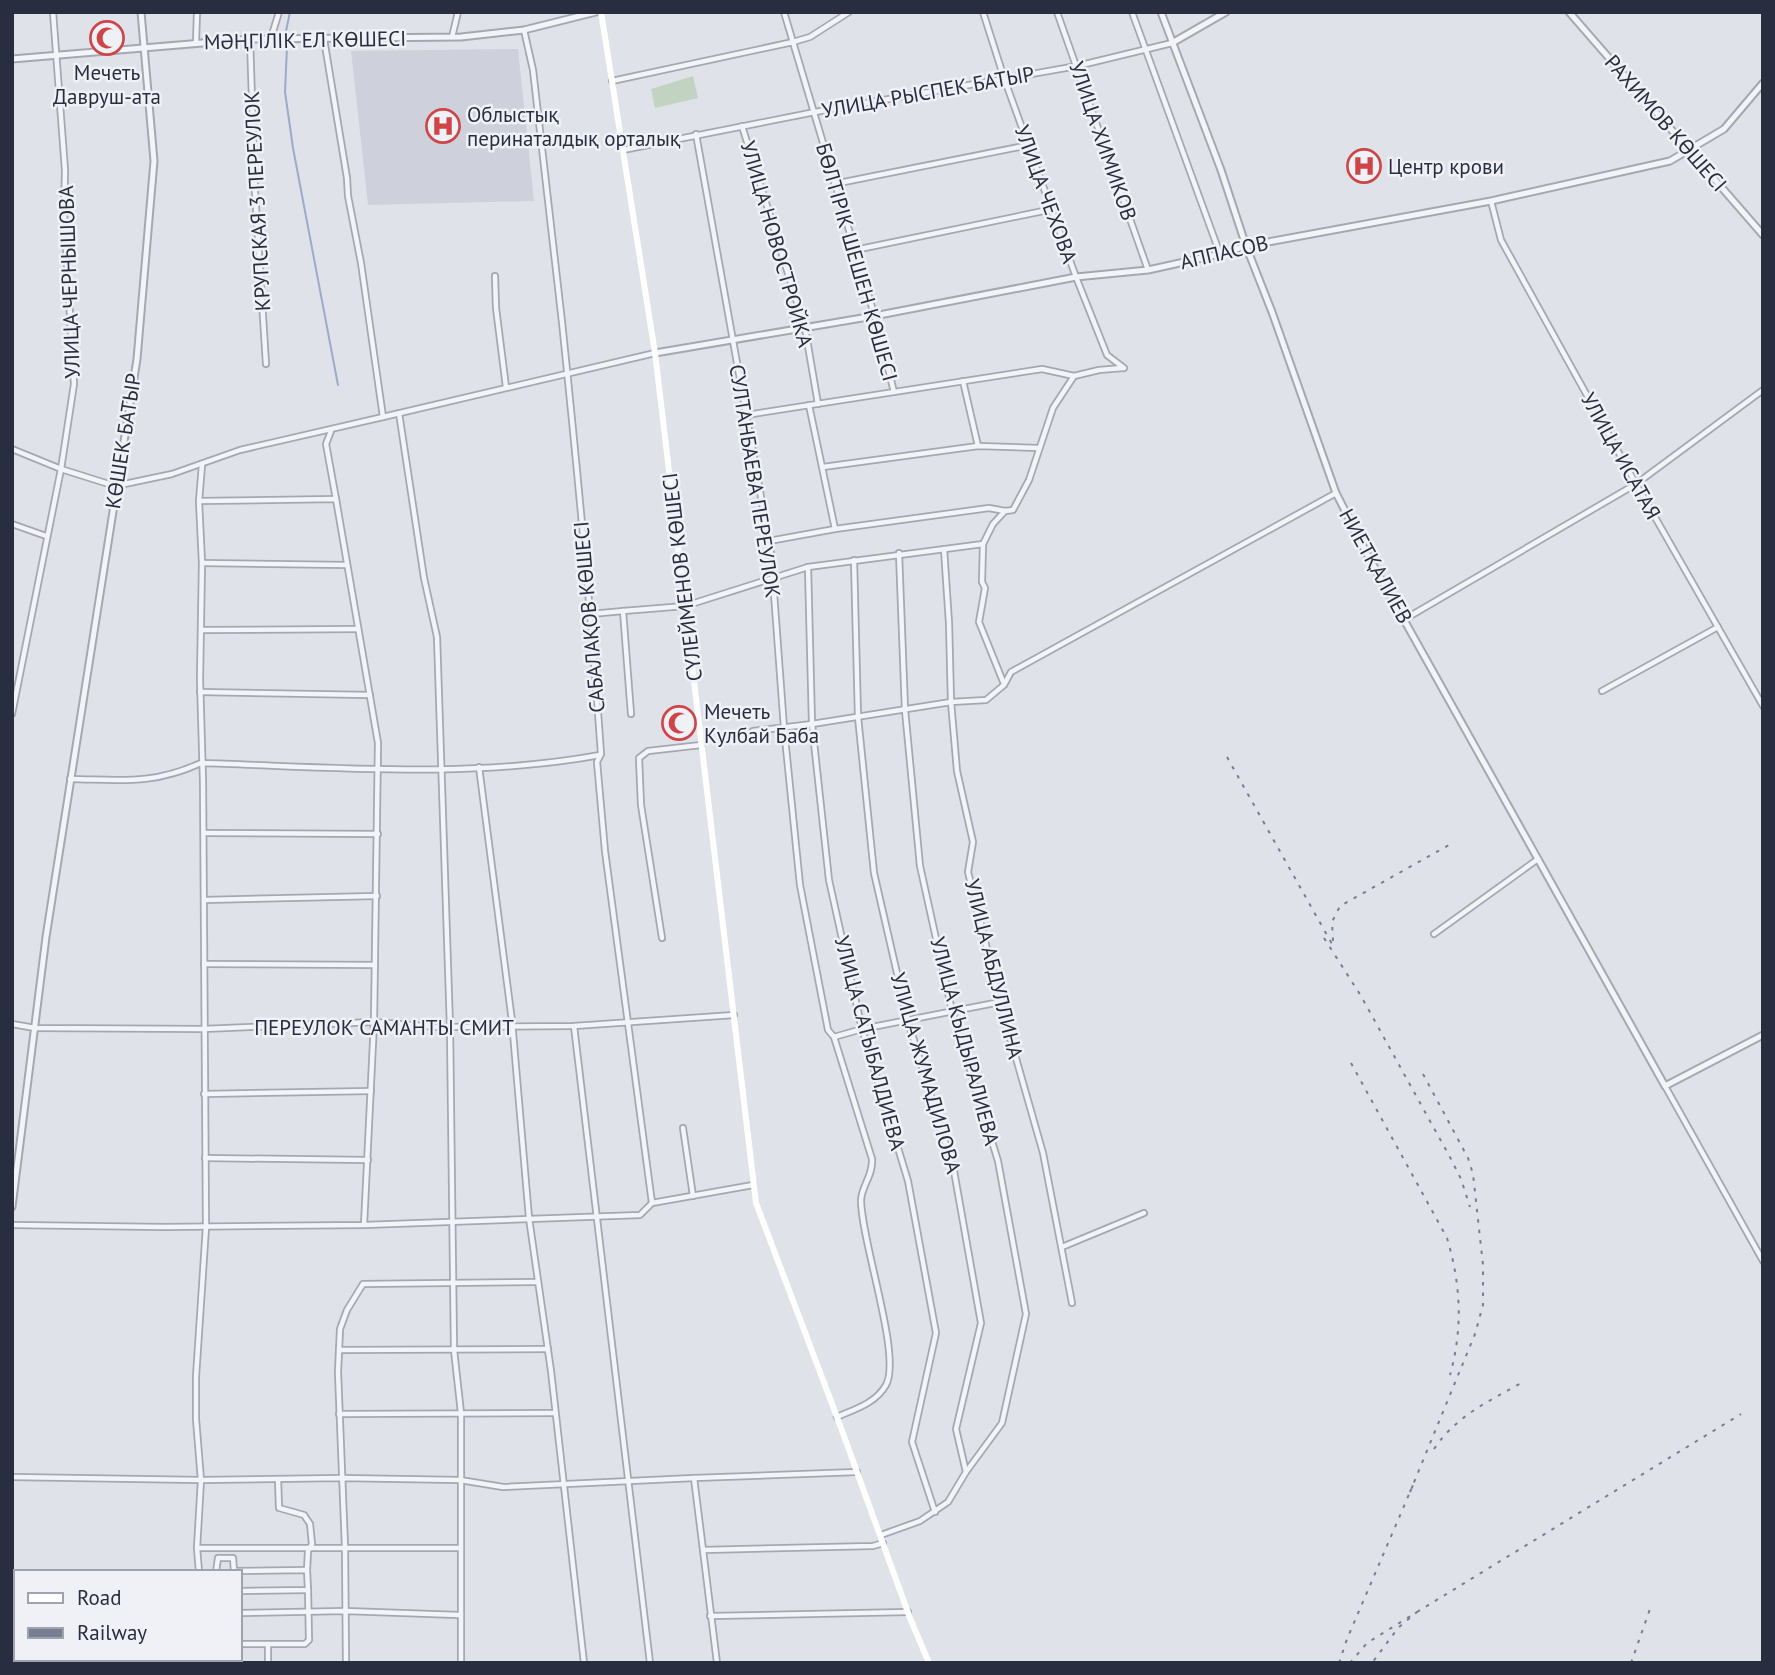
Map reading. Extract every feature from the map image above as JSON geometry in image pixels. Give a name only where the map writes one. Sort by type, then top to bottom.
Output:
[{"type":"main road","name":"СҮЛЕЙМЕНОВ КӨШЕСІ","points":[[598,12],[612,81],[655,354],[753,1185],[761,1221],[929,1663]]},
{"type":"street","name":"УЛИЦА ЧЕРНЫШОВА","points":[[12,713],[61,469],[74,384],[64,214],[65,170],[53,12]]},
{"type":"street","name":"КӨШЕК БАТЫР","points":[[12,1207],[57,866],[137,359],[154,161],[141,12]]},
{"type":"street","points":[[196,43],[197,12]]},
{"type":"street","points":[[271,38],[279,12]]},
{"type":"street","points":[[452,37],[458,12]]},
{"type":"street","name":"МӘҢГІЛІК ЕЛ КӨШЕСІ","points":[[12,59],[250,39],[452,37],[524,30],[598,12]]},
{"type":"street","name":"БӨЛТІРІК ШЕШЕН КӨШЕСІ","points":[[784,12],[894,392]]},
{"type":"street","points":[[612,81],[793,42],[810,37],[849,12]]},
{"type":"street","name":"УЛИЦА ЧЕХОВА","points":[[983,12],[1004,78],[1107,355]]},
{"type":"street","name":"УЛИЦА ХИМИКОВ","points":[[1057,12],[1148,270]]},
{"type":"street","points":[[1132,12],[1220,254]]},
{"type":"street","name":"НИЕТҚАЛИЕВ","points":[[1161,12],[1221,170],[1336,493],[1366,552],[1665,1086]]},
{"type":"street","name":"УЛИЦА РЫСПЕК БАТЫР","points":[[623,150],[696,134],[1077,66],[1172,43],[1226,12]]},
{"type":"street","name":"РАХИМОВ КӨШЕСІ","points":[[1569,12],[1763,234]]},
{"type":"street","name":"САБАЛАҚОВ КӨШЕСІ","points":[[524,30],[533,69],[591,614],[601,754],[597,762],[605,851],[652,1203]]},
{"type":"street","name":"КРУПСКАЯ 3 ПЕРЕУЛОК","points":[[250,39],[255,191],[266,364]]},
{"type":"street","points":[[324,39],[361,262],[383,417]]},
{"type":"street","name":"АППАСОВ","points":[[655,354],[1076,277],[1148,270],[1246,246],[1491,201],[1667,162],[1692,150],[1724,129],[1763,83]]},
{"type":"street","name":"УЛИЦА НОВОСТРОЙКА","points":[[742,126],[804,328],[818,404]]},
{"type":"street","name":"СУЛТАНБАЕВА ПЕРЕУЛОК","points":[[696,134],[774,577],[784,728],[800,885],[828,1031],[834,1037],[872,1159],[873,1170],[861,1199],[871,1268],[888,1342],[889,1367],[886,1385],[876,1398],[837,1417]]},
{"type":"street","points":[[834,184],[1029,145]]},
{"type":"street","name":"УЛИЦА ИСАТАЯ","points":[[1491,201],[1501,240],[1763,706]]},
{"type":"street","points":[[855,250],[1053,209]]},
{"type":"street","points":[[495,276],[496,308],[506,387]]},
{"type":"street","points":[[12,449],[61,469],[116,486],[172,474],[240,450],[655,354]]},
{"type":"street","points":[[746,415],[1042,369],[1074,376],[1124,368],[1107,355],[1099,370]]},
{"type":"street","points":[[769,541],[989,508],[1005,512],[1013,510],[1029,480],[1053,408],[1074,376]]},
{"type":"street","points":[[963,381],[978,446]]},
{"type":"street","points":[[1405,619],[1636,484],[1763,390]]},
{"type":"street","points":[[808,405],[835,529]]},
{"type":"street","points":[[399,413],[424,578],[437,637],[450,1027],[454,1349],[461,1413],[461,1663]]},
{"type":"street","points":[[332,430],[326,444],[378,743],[374,1022],[364,1225]]},
{"type":"street","points":[[823,467],[978,446],[1039,448]]},
{"type":"street","points":[[199,1570],[197,1548],[201,1480],[196,1377],[206,1227],[204,833],[200,692],[202,563],[199,501],[202,465]]},
{"type":"street","points":[[753,731],[951,702],[986,700],[1004,685],[1011,672],[1336,493]]},
{"type":"street","points":[[199,501],[336,499]]},
{"type":"street","points":[[1004,685],[979,622],[985,588],[982,582],[983,544],[993,524],[1005,512]]},
{"type":"street","points":[[12,524],[46,536]]},
{"type":"street","points":[[591,614],[685,606],[808,567],[983,544]]},
{"type":"street","name":"УЛИЦА АБДУЛЛИНА","points":[[944,549],[957,771],[973,842],[968,872],[1000,1002],[1044,1153],[1072,1303]]},
{"type":"street","name":"УЛИЦА КЫДЫРАЛИЕВА","points":[[899,554],[905,709],[920,866],[952,1012],[998,1161],[1026,1314],[1002,1423],[966,1472]]},
{"type":"street","name":"УЛИЦА ЖУМАДИЛОВА","points":[[854,560],[858,717],[874,873],[908,1021],[954,1171],[981,1323],[956,1429],[966,1472]]},
{"type":"street","points":[[202,563],[347,565]]},
{"type":"street","name":"УЛИЦА САТЫБАЛДИЕВА","points":[[808,567],[812,724],[829,880],[862,1029],[908,1181],[936,1333],[912,1442],[934,1512]]},
{"type":"street","points":[[623,611],[632,714]]},
{"type":"street","points":[[1602,691],[1718,627]]},
{"type":"street","points":[[202,629],[358,629]]},
{"type":"street","points":[[200,692],[370,695]]},
{"type":"street","points":[[662,939],[642,804],[639,758],[648,751],[701,746]]},
{"type":"street","points":[[71,779],[144,781],[174,775],[201,763],[442,768],[542,762],[601,754]]},
{"type":"street","points":[[479,767],[513,1026],[529,1218],[548,1349],[584,1663]]},
{"type":"street","points":[[204,833],[378,834]]},
{"type":"street","points":[[1434,934],[1539,859]]},
{"type":"street","points":[[204,900],[377,896]]},
{"type":"street","points":[[204,964],[375,965]]},
{"type":"street","points":[[834,1037],[1000,1002]]},
{"type":"street","name":"ПЕРЕУЛОК САМАНТЫ СМИТ","points":[[12,1024],[35,1028],[203,1029],[374,1022],[450,1027],[574,1026],[734,1016]]},
{"type":"street","points":[[574,1026],[649,1663]]},
{"type":"street","points":[[1763,1035],[1665,1086],[1763,1261]]},
{"type":"street","points":[[204,1094],[371,1091]]},
{"type":"street","points":[[682,1128],[693,1196]]},
{"type":"street","points":[[205,1158],[368,1160]]},
{"type":"street","points":[[12,1225],[364,1225],[640,1215],[652,1203],[753,1185]]},
{"type":"street","points":[[1062,1247],[1144,1213]]},
{"type":"street","points":[[346,1663],[339,1350],[340,1329],[346,1310],[363,1284],[538,1282]]},
{"type":"street","points":[[339,1350],[548,1349]]},
{"type":"street","points":[[339,1414],[555,1413]]},
{"type":"street","points":[[12,1477],[460,1480],[503,1487],[857,1472]]},
{"type":"street","points":[[703,1550],[873,1546],[920,1521],[948,1502],[966,1472]]},
{"type":"street","points":[[694,1478],[717,1663]]},
{"type":"street","points":[[242,1644],[305,1643],[310,1635],[307,1554],[310,1548],[310,1524],[303,1515],[279,1508],[278,1479]]},
{"type":"street","points":[[197,1548],[460,1548]]},
{"type":"street","points":[[233,1548],[234,1570]]},
{"type":"street","points":[[216,1570],[218,1558],[233,1559]]},
{"type":"street","points":[[242,1571],[307,1570]]},
{"type":"street","points":[[242,1591],[308,1591]]},
{"type":"street","points":[[242,1613],[345,1611],[460,1615]]},
{"type":"street","points":[[710,1616],[908,1612]]},
{"type":"street","points":[[268,1644],[268,1663]]},
{"type":"shaded area","name":"Облыстық перинаталдық орталық","points":[[518,49],[534,201],[368,205],[351,51]]},
{"type":"green space","points":[[693,76],[698,98],[655,108],[651,89]]},
{"type":"waterway","points":[[286,31],[290,12]]},
{"type":"waterway","points":[[287,47],[285,92],[293,148],[338,385]]},
{"type":"railway","points":[[1227,757],[1332,944]]},
{"type":"railway","points":[[1333,941],[1332,922],[1340,906],[1449,845]]},
{"type":"railway","points":[[1324,938],[1361,996],[1451,1159],[1470,1207]]},
{"type":"railway","points":[[1351,1063],[1447,1238],[1459,1306],[1457,1340],[1450,1375]]},
{"type":"railway","points":[[1410,1492],[1475,1334],[1483,1305],[1483,1265],[1473,1174],[1468,1158],[1423,1074]]},
{"type":"railway","points":[[1434,1449],[1463,1418],[1523,1382]]},
{"type":"railway","points":[[1417,1612],[1741,1414]]},
{"type":"railway","points":[[1339,1663],[1413,1485]]},
{"type":"railway","points":[[1631,1663],[1650,1609]]},
{"type":"railway","points":[[1350,1663],[1367,1643],[1417,1612],[1398,1628],[1372,1663]]},
{"type":"place","name":"Мечеть Давруш-ата","points":[[107,38]]},
{"type":"place","name":"Облыстық перинаталдық орталық","points":[[443,126]]},
{"type":"place","name":"Центр крови","points":[[1364,166]]},
{"type":"place","name":"Мечеть Кулбай Баба","points":[[679,723]]}]
